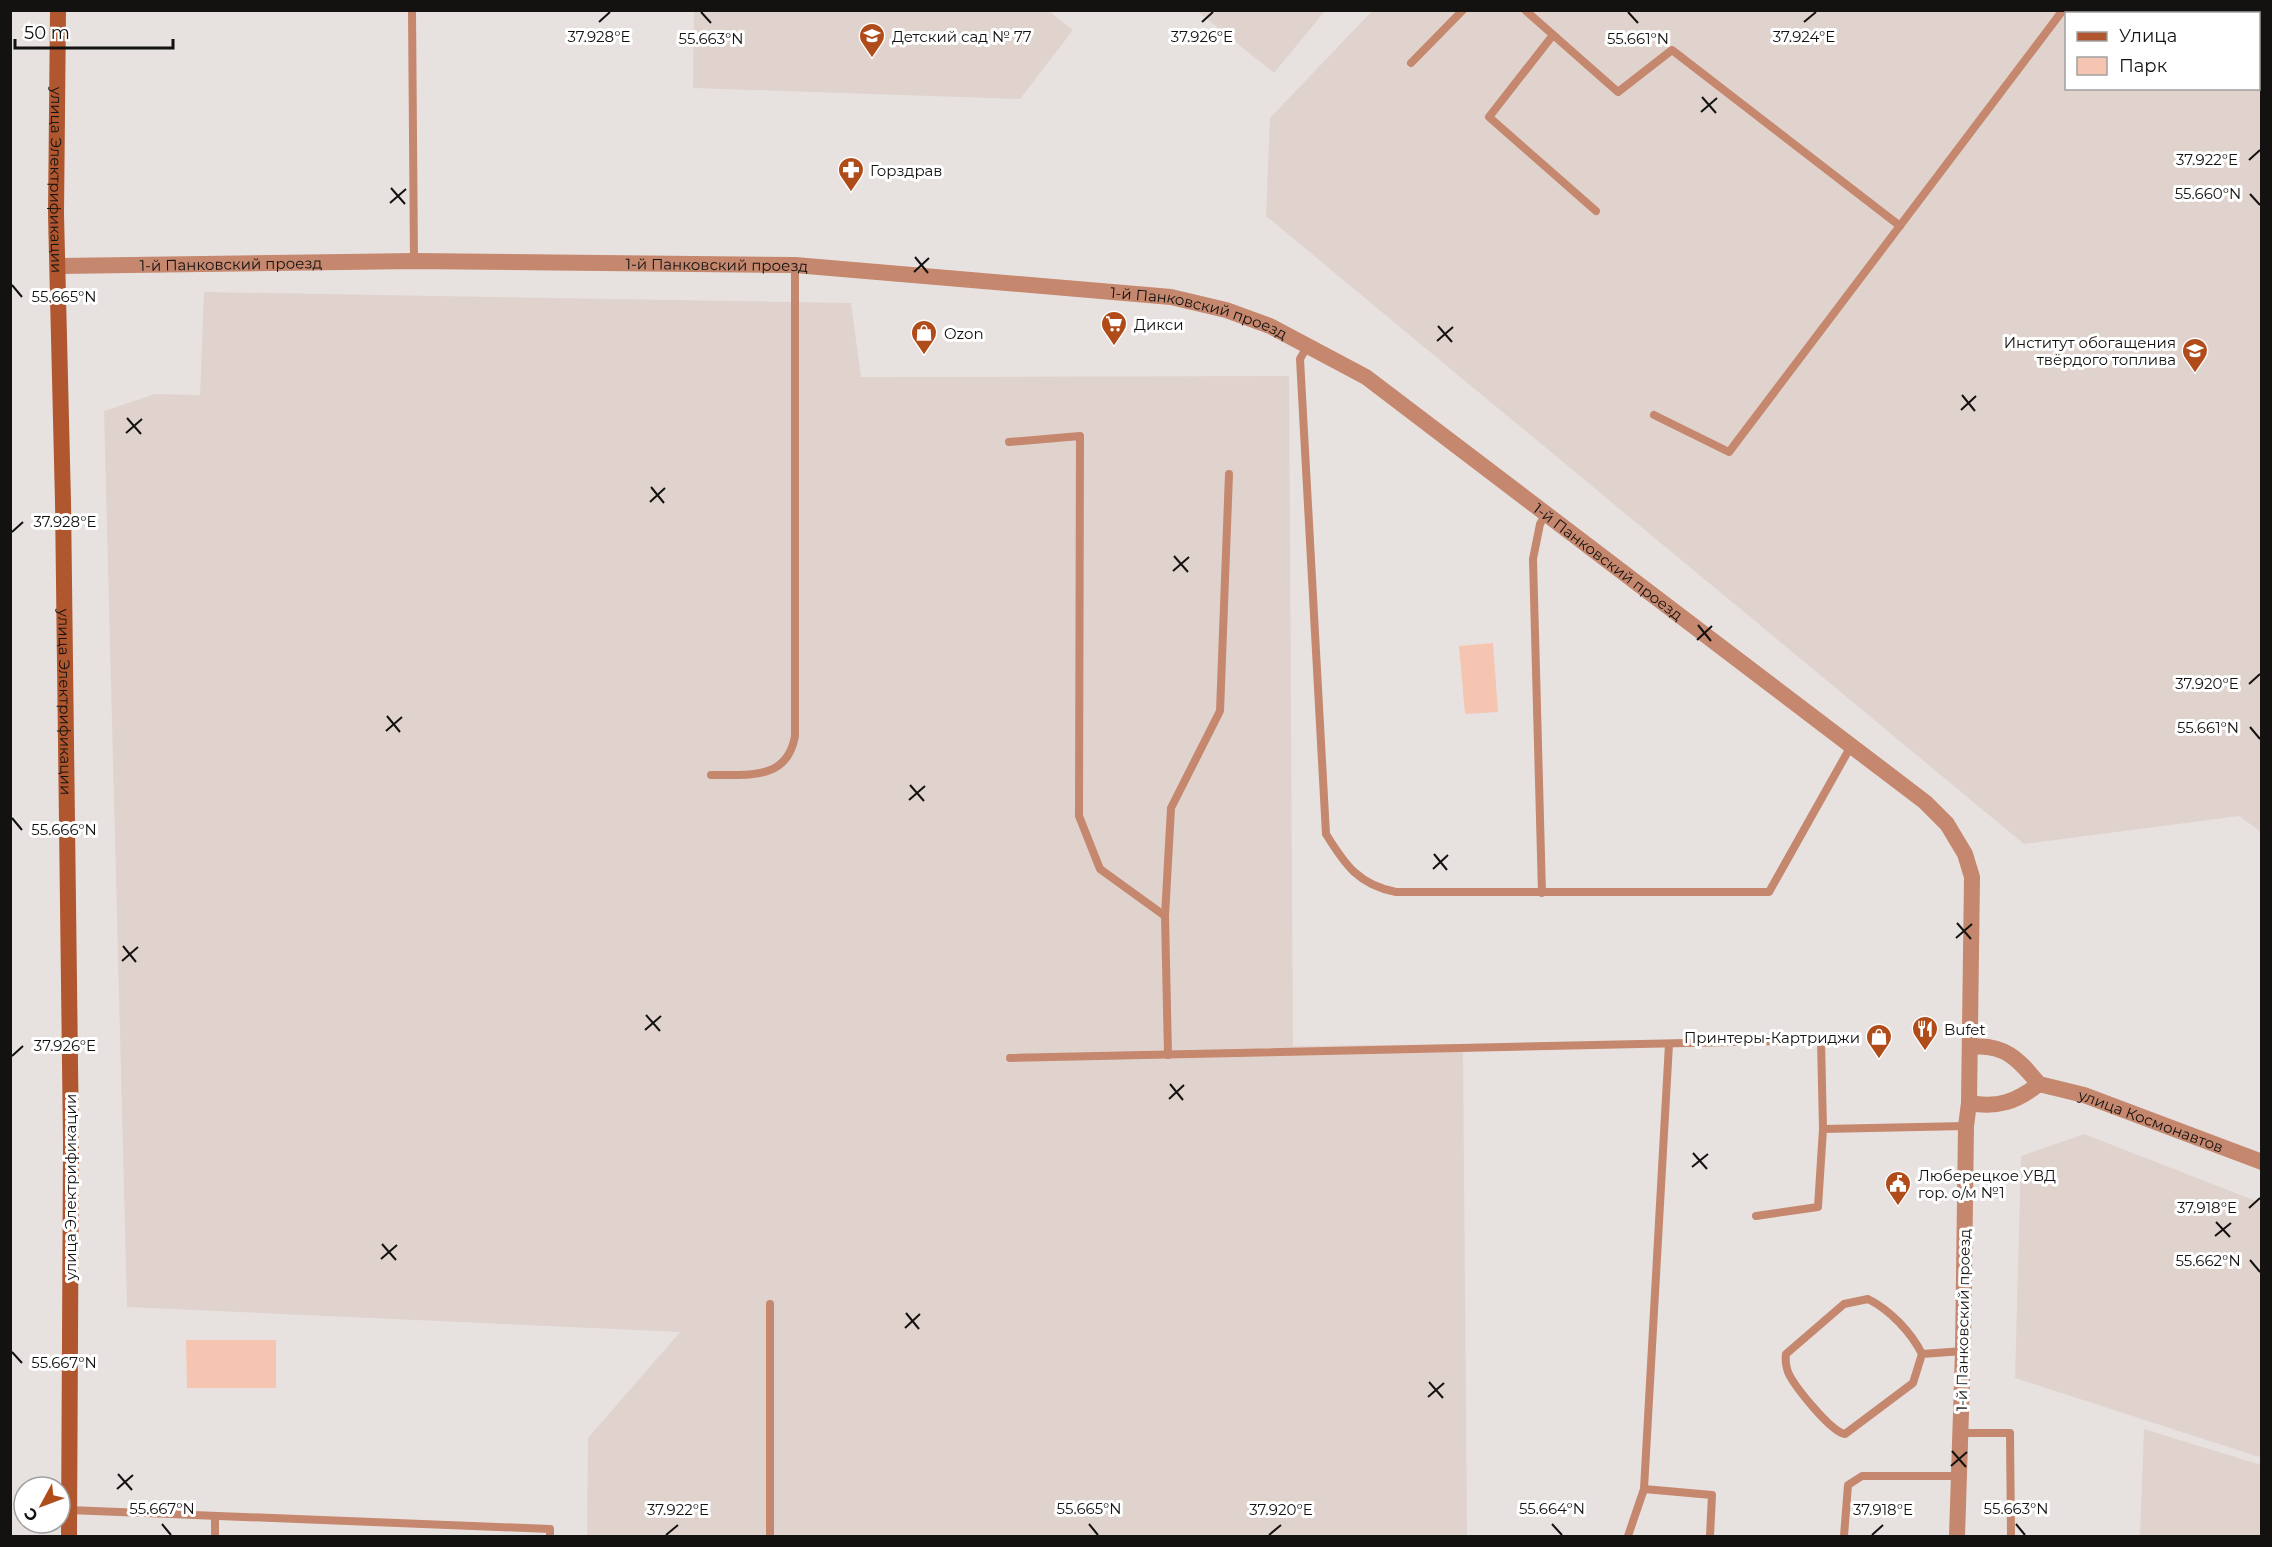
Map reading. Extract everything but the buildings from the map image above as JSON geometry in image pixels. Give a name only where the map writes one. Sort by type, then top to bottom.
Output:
[{"type":"main road","name":"улица Электрификации","points":[[58,10],[56,214],[59,266],[71,1143],[69,1475]]},
{"type":"street","name":"1-й Панковский проезд","points":[[59,266],[414,261],[795,265],[1171,297],[1226,310],[1308,345],[1366,377],[1925,802],[1947,824],[1965,854],[1972,877],[1971,1047],[1966,1126],[1963,1351],[1957,1536]]},
{"type":"street","points":[[1969,1103],[2004,1105],[2023,1096],[2039,1084],[2015,1058],[2000,1049],[1991,1046],[1971,1047]]},
{"type":"street","name":"улица Космонавтов","points":[[2039,1084],[2084,1095],[2262,1162]]},
{"type":"lane","points":[[412,10],[414,261]]},
{"type":"lane","points":[[1411,63],[1463,10]]},
{"type":"lane","points":[[1525,10],[1618,92],[1672,50],[1900,226]]},
{"type":"lane","points":[[1654,415],[1730,452],[2063,10]]},
{"type":"lane","points":[[1553,35],[1489,117],[1596,211]]},
{"type":"lane","points":[[711,775],[762,774],[774,769],[787,759],[795,736],[795,265]]},
{"type":"lane","points":[[1308,345],[1300,358],[1326,834],[1361,880],[1378,889],[1396,892],[1769,892],[1851,746]]},
{"type":"lane","points":[[1009,442],[1080,436],[1079,816],[1100,869],[1165,916]]},
{"type":"lane","points":[[1168,1055],[1165,916],[1172,808],[1221,711],[1229,474]]},
{"type":"lane","points":[[1542,893],[1533,559],[1540,524],[1546,514]]},
{"type":"lane","points":[[1010,1059],[1821,1040],[1823,1129],[1818,1207],[1756,1216]]},
{"type":"lane","points":[[1628,1536],[1644,1488],[1669,1044]]},
{"type":"lane","points":[[1823,1129],[1966,1126]]},
{"type":"lane","points":[[1868,1299],[1890,1314],[1912,1338],[1922,1354],[1913,1383],[1845,1434],[1833,1428],[1792,1380],[1785,1361],[1786,1354],[1844,1304],[1868,1299]]},
{"type":"lane","points":[[770,1304],[770,1536]]},
{"type":"lane","points":[[1922,1354],[1963,1351]]},
{"type":"lane","points":[[1961,1433],[2010,1433],[2011,1536]]},
{"type":"lane","points":[[1844,1536],[1848,1485],[1854,1479],[1862,1476],[1960,1476]]},
{"type":"lane","points":[[1644,1488],[1712,1495],[1710,1536]]},
{"type":"lane","points":[[72,1510],[550,1529],[550,1536]]},
{"type":"lane","points":[[215,1516],[215,1536]]},
{"type":"shaded area","name":"Детский сад № 77","points":[[694,11],[1049,11],[1073,30],[1020,99],[693,88]]},
{"type":"shaded area","points":[[1197,11],[1325,11],[1274,73]]},
{"type":"shaded area","points":[[1372,11],[2261,11],[2261,832],[2239,816],[2024,844],[1266,216],[1270,118]]},
{"type":"shaded area","points":[[204,292],[851,303],[861,377],[1289,376],[1293,1046],[1463,1044],[1467,1536],[587,1536],[588,1438],[680,1332],[127,1307],[104,411],[155,394],[200,395]]},
{"type":"shaded area","points":[[2084,1134],[2261,1203],[2262,1448],[2259,1457],[2015,1378],[2021,1156]]},
{"type":"shaded area","points":[[2144,1429],[2261,1465],[2261,1536],[2140,1536]]},
{"type":"green space","points":[[1493,643],[1498,712],[1465,714],[1459,646]]},
{"type":"green space","points":[[186,1340],[276,1340],[276,1388],[187,1388]]},
{"type":"place","name":"Детский сад № 77","points":[[872,59]]},
{"type":"place","name":"Горздрав","points":[[851,193]]},
{"type":"place","name":"Дикси","points":[[1114,347]]},
{"type":"place","name":"Ozon","points":[[924,356]]},
{"type":"place","name":"Институт обогащения твёрдого топлива","points":[[2195,374]]},
{"type":"place","name":"Bufet","points":[[1925,1052]]},
{"type":"place","name":"Принтеры-Картриджи","points":[[1879,1060]]},
{"type":"place","name":"Люберецкое УВД гор. о/м №1","points":[[1898,1207]]}]
